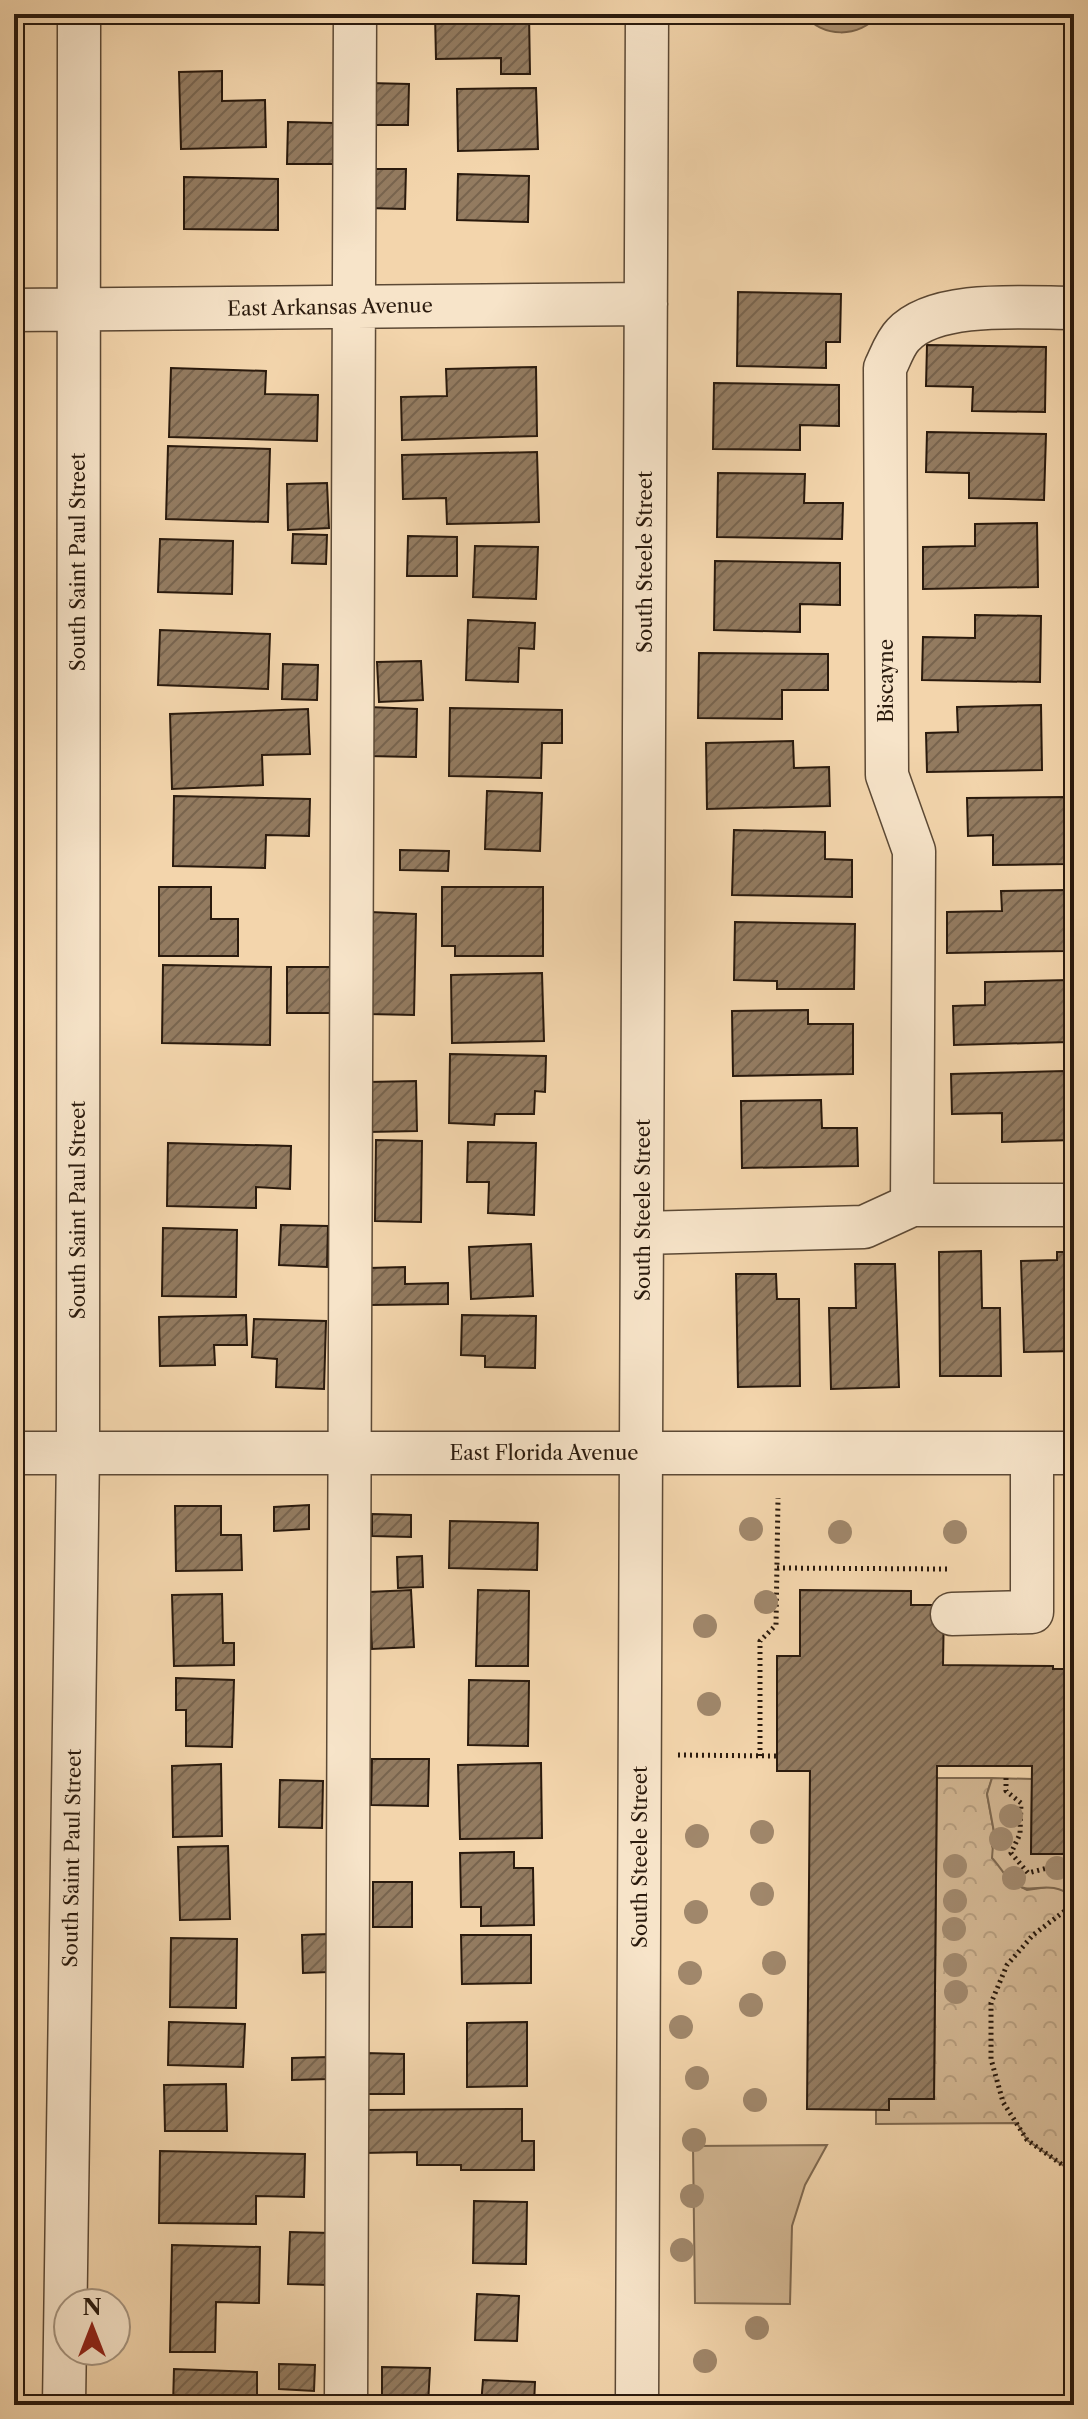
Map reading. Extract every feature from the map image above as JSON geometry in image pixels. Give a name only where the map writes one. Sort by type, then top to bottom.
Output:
[{"type":"street","name":"South Saint Paul Street","points":[[64,2405],[78,1453],[79,14]]},
{"type":"street","points":[[346,2405],[355,14]]},
{"type":"street","name":"South Steele Street","points":[[637,2405],[647,14]]},
{"type":"street","name":"East Arkansas Avenue","points":[[14,310],[646,304]]},
{"type":"street","name":"Biscayne","points":[[912,1205],[914,851],[887,775],[885,368],[903,334],[937,314],[973,308],[1074,308]]},
{"type":"street","points":[[642,1233],[864,1227],[912,1205],[1074,1205]]},
{"type":"street","name":"East Florida Avenue","points":[[14,1453],[1074,1453]]},
{"type":"street","points":[[952,1614],[1032,1612],[1032,1453]]},
{"type":"path","points":[[760,1756],[760,1641],[776,1625],[778,1498]]},
{"type":"path","points":[[777,1568],[948,1569]]},
{"type":"path","points":[[665,1755],[777,1756]]},
{"type":"path","points":[[1006,1778],[1006,1791],[1021,1803],[1020,1834],[1011,1853],[1028,1873],[1051,1867],[1074,1871]]},
{"type":"path","points":[[1074,1904],[1033,1935],[1007,1965],[991,2003],[991,2059],[1003,2102],[1027,2140],[1074,2173]]},
{"type":"green space","points":[[937,1778],[992,1778],[987,1794],[994,1832],[992,1846],[1011,1882],[1027,1890],[1055,1886],[1074,1897],[1074,2173],[1027,2140],[1017,2123],[876,2124],[876,2109],[889,2099],[934,2098]]},
{"type":"green space","points":[[992,1778],[1032,1779],[1031,1853],[1074,1854],[1074,1897],[1055,1888],[1020,1887],[992,1858],[994,1832],[987,1794]]},
{"type":"green space","points":[[827,2145],[805,2185],[792,2226],[790,2304],[695,2303],[693,2146]]},
{"type":"water","points":[[804,14],[879,14],[862,28],[841,32],[820,28]]},
{"type":"building","points":[[186,14],[232,14],[232,19],[186,20]]},
{"type":"building","points":[[435,14],[529,14],[530,74],[501,74],[501,58],[436,59]]},
{"type":"building","points":[[222,71],[222,101],[265,100],[266,147],[181,149],[179,72]]},
{"type":"building","points":[[369,83],[409,84],[408,125],[368,125]]},
{"type":"building","points":[[536,88],[538,149],[458,151],[457,89]]},
{"type":"building","points":[[288,122],[334,123],[333,164],[287,164]]},
{"type":"building","points":[[369,169],[406,169],[405,209],[368,208]]},
{"type":"building","points":[[458,174],[529,176],[528,222],[457,220]]},
{"type":"building","points":[[184,177],[278,179],[278,230],[184,229]]},
{"type":"building","points":[[738,292],[841,294],[840,342],[826,342],[826,368],[737,366]]},
{"type":"building","points":[[927,345],[1046,347],[1045,412],[972,411],[973,387],[926,386]]},
{"type":"building","points":[[536,367],[537,436],[402,440],[401,397],[447,396],[446,369]]},
{"type":"building","points":[[171,368],[266,371],[265,394],[318,395],[317,441],[169,437]]},
{"type":"building","points":[[714,383],[839,385],[839,426],[800,425],[800,450],[713,449]]},
{"type":"building","points":[[927,432],[1046,434],[1044,500],[969,498],[969,473],[926,472]]},
{"type":"building","points":[[1067,432],[1074,432],[1074,500],[1068,500]]},
{"type":"building","points":[[168,446],[270,449],[268,522],[166,519]]},
{"type":"building","points":[[537,452],[539,522],[447,524],[446,498],[403,499],[402,455]]},
{"type":"building","points":[[718,473],[805,474],[804,503],[843,503],[842,539],[717,537]]},
{"type":"building","points":[[327,483],[329,528],[288,530],[287,484]]},
{"type":"building","points":[[1037,523],[1038,587],[923,589],[923,547],[975,546],[975,524]]},
{"type":"building","points":[[1068,525],[1074,525],[1074,591],[1070,591]]},
{"type":"building","points":[[293,534],[327,535],[326,564],[292,563]]},
{"type":"building","points":[[408,536],[457,537],[457,576],[407,576]]},
{"type":"building","points":[[160,539],[233,541],[232,594],[158,592]]},
{"type":"building","points":[[475,546],[538,547],[536,599],[473,597]]},
{"type":"building","points":[[715,561],[840,563],[840,605],[800,604],[800,632],[714,630]]},
{"type":"building","points":[[975,615],[1041,616],[1040,682],[922,680],[923,637],[975,638]]},
{"type":"building","points":[[1067,617],[1074,617],[1074,681],[1069,682]]},
{"type":"building","points":[[468,620],[535,623],[534,649],[519,648],[518,682],[466,680]]},
{"type":"building","points":[[160,630],[270,634],[268,689],[158,685]]},
{"type":"building","points":[[699,653],[828,654],[828,690],[782,690],[782,719],[698,718]]},
{"type":"building","points":[[421,661],[423,700],[379,702],[377,662]]},
{"type":"building","points":[[283,664],[318,665],[317,700],[282,699]]},
{"type":"building","points":[[1041,705],[1042,770],[927,772],[926,733],[958,732],[957,707]]},
{"type":"building","points":[[369,707],[417,709],[416,757],[368,756]]},
{"type":"building","points":[[450,708],[562,710],[562,743],[542,743],[541,778],[449,776]]},
{"type":"building","points":[[308,709],[310,754],[262,755],[263,785],[172,789],[170,714]]},
{"type":"building","points":[[793,741],[794,768],[829,767],[830,806],[707,809],[706,743]]},
{"type":"building","points":[[487,791],[542,793],[540,851],[485,849]]},
{"type":"building","points":[[174,796],[310,799],[309,836],[266,835],[265,868],[173,866]]},
{"type":"building","points":[[1066,797],[1067,864],[993,865],[993,835],[968,836],[967,798]]},
{"type":"building","points":[[734,830],[825,832],[825,859],[852,860],[852,897],[732,895]]},
{"type":"building","points":[[400,850],[449,851],[448,871],[400,870]]},
{"type":"building","points":[[159,887],[211,887],[211,919],[238,919],[238,956],[159,956]]},
{"type":"building","points":[[442,887],[543,887],[543,956],[455,956],[455,946],[442,946]]},
{"type":"building","points":[[1066,890],[1067,951],[947,953],[947,912],[1002,911],[1001,891]]},
{"type":"building","points":[[370,912],[416,914],[414,1015],[368,1014]]},
{"type":"building","points":[[735,922],[855,924],[854,989],[777,989],[777,981],[734,980]]},
{"type":"building","points":[[163,965],[271,967],[270,1045],[162,1043]]},
{"type":"building","points":[[287,967],[332,967],[333,1013],[287,1013]]},
{"type":"building","points":[[542,973],[544,1041],[452,1043],[451,975]]},
{"type":"building","points":[[1068,980],[1069,1042],[954,1045],[953,1006],[985,1005],[985,982]]},
{"type":"building","points":[[808,1010],[808,1024],[853,1024],[853,1074],[733,1076],[732,1011]]},
{"type":"building","points":[[450,1054],[546,1056],[545,1092],[535,1091],[534,1114],[495,1114],[494,1125],[449,1123]]},
{"type":"building","points":[[1064,1071],[1065,1119],[1073,1119],[1074,1140],[1002,1142],[1002,1113],[952,1114],[951,1074]]},
{"type":"building","points":[[416,1081],[417,1131],[368,1132],[368,1082]]},
{"type":"building","points":[[821,1100],[822,1128],[857,1128],[858,1166],[742,1168],[741,1101]]},
{"type":"building","points":[[376,1140],[422,1141],[421,1222],[375,1221]]},
{"type":"building","points":[[468,1142],[536,1143],[534,1215],[488,1213],[489,1182],[467,1182]]},
{"type":"building","points":[[168,1143],[291,1146],[290,1189],[256,1187],[256,1208],[167,1206]]},
{"type":"building","points":[[281,1225],[328,1226],[327,1267],[279,1265]]},
{"type":"building","points":[[163,1228],[237,1230],[236,1297],[162,1296]]},
{"type":"building","points":[[531,1244],[533,1296],[471,1299],[469,1247]]},
{"type":"building","points":[[981,1251],[982,1308],[1000,1308],[1001,1376],[940,1376],[939,1252]]},
{"type":"building","points":[[1057,1252],[1074,1252],[1074,1351],[1024,1352],[1021,1261],[1057,1260]]},
{"type":"building","points":[[855,1264],[895,1264],[899,1387],[831,1389],[829,1308],[856,1308]]},
{"type":"building","points":[[405,1267],[405,1284],[448,1283],[448,1304],[370,1305],[369,1268]]},
{"type":"building","points":[[736,1274],[776,1274],[777,1299],[799,1299],[800,1386],[738,1387]]},
{"type":"building","points":[[246,1315],[247,1345],[214,1345],[215,1365],[160,1366],[159,1317]]},
{"type":"building","points":[[462,1315],[536,1316],[535,1368],[485,1367],[485,1356],[461,1355]]},
{"type":"building","points":[[254,1319],[326,1321],[324,1389],[276,1387],[277,1359],[252,1357]]},
{"type":"building","points":[[309,1505],[309,1529],[274,1531],[274,1507]]},
{"type":"building","points":[[175,1506],[221,1506],[221,1535],[241,1535],[242,1570],[176,1571]]},
{"type":"building","points":[[372,1514],[411,1515],[411,1537],[372,1536]]},
{"type":"building","points":[[450,1521],[538,1523],[537,1570],[449,1568]]},
{"type":"building","points":[[422,1556],[423,1587],[398,1588],[397,1557]]},
{"type":"building","points":[[411,1590],[414,1647],[372,1649],[369,1592]]},
{"type":"building","points":[[478,1590],[529,1591],[528,1666],[476,1666]]},
{"type":"building","points":[[800,1590],[911,1591],[911,1605],[944,1605],[943,1665],[1074,1669],[1074,1854],[1031,1854],[1032,1766],[937,1766],[934,2099],[889,2099],[889,2110],[807,2109],[810,1771],[777,1771],[777,1656],[800,1656]]},
{"type":"building","points":[[222,1594],[223,1643],[234,1643],[234,1665],[174,1666],[172,1595]]},
{"type":"building","points":[[176,1678],[234,1680],[232,1747],[186,1746],[186,1710],[176,1710]]},
{"type":"building","points":[[469,1680],[529,1681],[528,1746],[468,1745]]},
{"type":"building","points":[[372,1759],[429,1759],[428,1806],[371,1805]]},
{"type":"building","points":[[541,1763],[542,1838],[460,1839],[458,1765]]},
{"type":"building","points":[[221,1764],[222,1836],[173,1837],[172,1766]]},
{"type":"building","points":[[280,1780],[323,1781],[322,1828],[279,1827]]},
{"type":"building","points":[[228,1846],[230,1919],[180,1920],[178,1847]]},
{"type":"building","points":[[514,1852],[514,1868],[533,1868],[534,1925],[481,1926],[481,1907],[461,1907],[460,1853]]},
{"type":"building","points":[[373,1882],[412,1882],[412,1927],[373,1927]]},
{"type":"building","points":[[328,1934],[329,1972],[303,1973],[302,1935]]},
{"type":"building","points":[[461,1935],[531,1935],[531,1983],[462,1984]]},
{"type":"building","points":[[171,1938],[237,1939],[236,2008],[170,2007]]},
{"type":"building","points":[[169,2022],[245,2024],[243,2067],[168,2065]]},
{"type":"building","points":[[527,2022],[527,2086],[467,2087],[467,2023]]},
{"type":"building","points":[[365,2053],[404,2054],[404,2094],[365,2094]]},
{"type":"building","points":[[328,2057],[329,2079],[292,2080],[292,2058]]},
{"type":"building","points":[[226,2084],[227,2131],[165,2131],[164,2085]]},
{"type":"building","points":[[522,2109],[522,2141],[534,2141],[534,2170],[461,2170],[461,2165],[417,2165],[417,2152],[362,2153],[362,2110]]},
{"type":"building","points":[[160,2151],[305,2154],[304,2197],[256,2196],[256,2224],[159,2223]]},
{"type":"building","points":[[474,2201],[527,2202],[526,2264],[473,2263]]},
{"type":"building","points":[[290,2232],[331,2233],[329,2285],[288,2284]]},
{"type":"building","points":[[172,2245],[260,2247],[259,2303],[216,2302],[215,2352],[170,2352]]},
{"type":"building","points":[[477,2294],[519,2296],[517,2341],[475,2340]]},
{"type":"building","points":[[279,2364],[315,2365],[314,2391],[279,2389]]},
{"type":"building","points":[[382,2367],[430,2368],[428,2405],[382,2405]]},
{"type":"building","points":[[174,2369],[257,2372],[257,2405],[173,2405]]},
{"type":"building","points":[[483,2380],[535,2382],[534,2405],[481,2405]]}]
